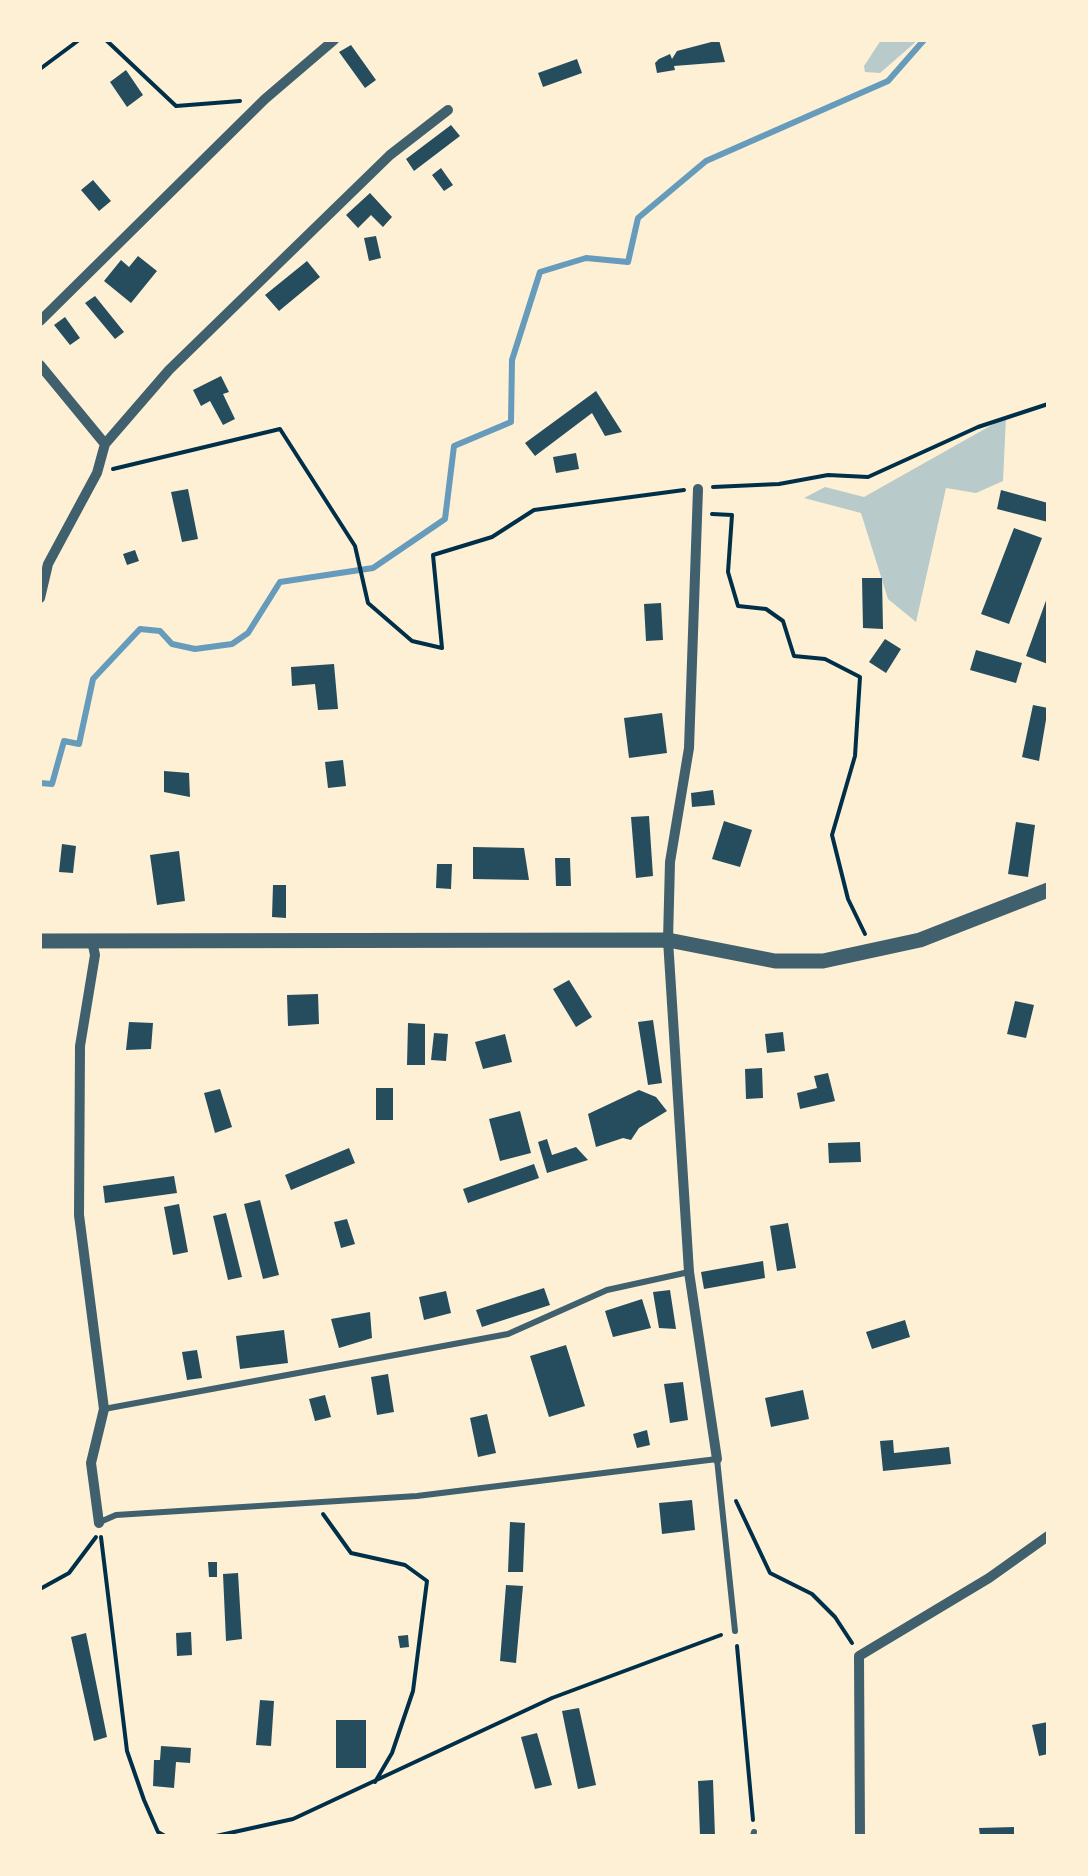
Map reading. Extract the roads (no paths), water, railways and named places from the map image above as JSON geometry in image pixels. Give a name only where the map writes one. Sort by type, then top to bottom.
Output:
[{"type":"street","points":[[40,320],[265,99],[334,40]]},
{"type":"street","points":[[40,598],[44,565],[96,473],[105,444],[169,370],[390,155],[448,110]]},
{"type":"street","points":[[40,364],[105,444]]},
{"type":"street","points":[[698,489],[689,748],[670,862],[668,940],[688,1272],[717,1459]]},
{"type":"street","points":[[40,941],[668,940],[775,961],[824,961],[920,940],[1048,890]]},
{"type":"street","points":[[92,941],[95,956],[80,1046],[79,1215],[104,1409],[91,1463],[100,1529]]},
{"type":"street","points":[[860,1836],[859,1656],[937,1612],[1048,1536]]},
{"type":"lane","points":[[104,1409],[508,1334],[607,1290],[688,1272]]},
{"type":"lane","points":[[100,1529],[116,1514],[417,1496],[717,1459],[735,1631]]},
{"type":"waterway","points":[[40,783],[52,784],[64,741],[79,744],[93,679],[140,629],[160,631],[172,644],[195,649],[232,644],[248,633],[280,582],[373,568],[445,519],[454,446],[511,422],[512,360],[540,272],[586,258],[628,262],[638,218],[706,161],[888,81],[924,40]]}]
